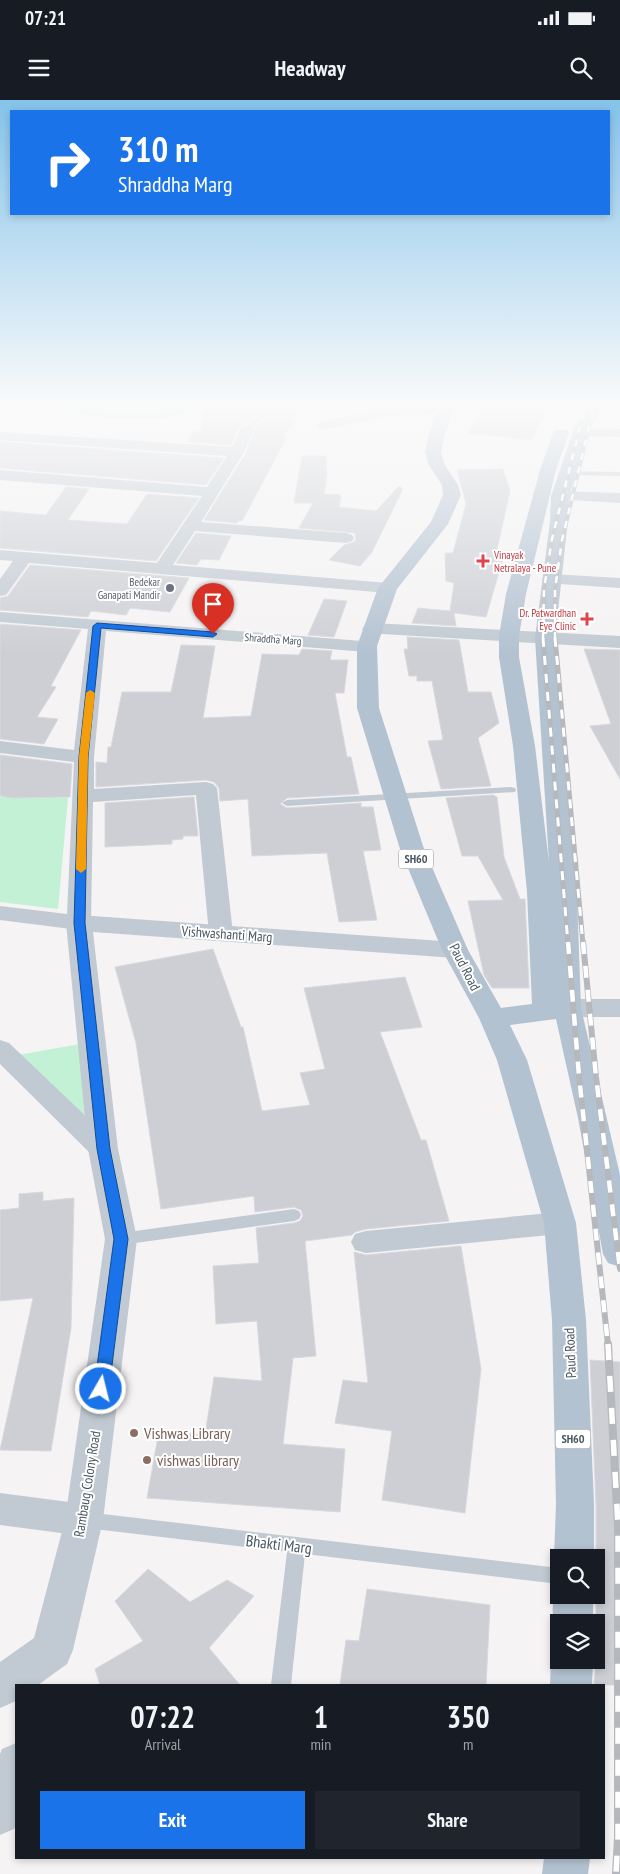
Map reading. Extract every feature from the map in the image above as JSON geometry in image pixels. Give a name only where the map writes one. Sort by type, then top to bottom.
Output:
[{"type":"main road","name":"Paud Road","points":[[451,490],[452,495],[448,507],[439,524],[388,588],[369,638],[368,708],[412,849],[455,950],[493,1018],[512,1060],[560,1223],[569,1320],[575,1504],[574,1549]]},
{"type":"main road","points":[[543,490],[516,594],[509,636],[509,657],[524,746],[540,892],[556,1009],[593,1118],[619,1244]]},
{"type":"main road","points":[[556,1009],[564,895],[545,638],[562,490]]},
{"type":"main road","points":[[493,1018],[556,1009]]},
{"type":"main road","points":[[571,1684],[572,1669]]},
{"type":"main road","points":[[565,1874],[567,1859]]},
{"type":"street","points":[[162,569],[212,492],[184,490]]},
{"type":"street","points":[[560,496],[620,498]]},
{"type":"street","points":[[190,526],[346,538]]},
{"type":"street","points":[[0,555],[388,588]]},
{"type":"street","points":[[0,591],[26,558]]},
{"type":"street","points":[[551,579],[620,583]]},
{"type":"street","name":"Shraddha Marg","points":[[0,617],[97,626],[369,638]]},
{"type":"street","name":"Rambaug Colony Road","points":[[0,1687],[47,1667],[84,1520],[121,1239],[104,1149],[79,923],[84,757],[97,626]]},
{"type":"street","points":[[369,638],[509,636],[620,642]]},
{"type":"street","points":[[0,747],[84,757]]},
{"type":"street","points":[[83,796],[206,788],[221,934]]},
{"type":"street","name":"Vishwashanti Marg","points":[[0,913],[79,923],[455,950]]},
{"type":"street","points":[[556,1009],[620,1008]]},
{"type":"street","points":[[0,1050],[104,1149]]},
{"type":"street","points":[[366,1242],[560,1223]]},
{"type":"street","name":"Bhakti Marg","points":[[0,1510],[84,1520]]},
{"type":"street","points":[[0,1815],[15,1767]]},
{"type":"lane","points":[[287,803],[511,790]]},
{"type":"lane","points":[[121,1239],[294,1215]]},
{"type":"lane","name":"Bhakti Marg","points":[[84,1520],[550,1575]]},
{"type":"lane","points":[[281,1684],[297,1546]]},
{"type":"green space","points":[[0,797],[68,798],[58,909],[0,902]]},
{"type":"green space","points":[[80,1044],[88,1119],[18,1055]]},
{"type":"building","points":[[64,490],[88,490],[68,520],[127,524],[147,494],[199,498],[156,561],[0,548],[0,511],[46,515]]},
{"type":"building","points":[[223,490],[259,490],[242,521],[237,523],[204,520]]},
{"type":"building","points":[[296,490],[325,490],[324,494],[341,495],[339,507],[376,511],[396,490],[403,490],[372,552],[360,566],[329,560],[344,545],[354,542],[356,539],[355,533],[299,528],[313,503],[294,503]]},
{"type":"building","points":[[462,490],[510,491],[496,554],[504,555],[486,617],[454,613],[456,626],[412,623],[418,608],[450,611],[454,583],[446,581],[445,553],[453,553],[466,504]]},
{"type":"building","points":[[196,533],[231,536],[219,560],[201,559],[197,565],[176,563]]},
{"type":"building","points":[[30,565],[189,578],[170,612],[130,608],[126,615],[91,611],[88,617],[0,610],[0,598],[8,596]]},
{"type":"building","points":[[324,599],[347,601],[334,637],[308,635]]},
{"type":"building","points":[[0,624],[81,630],[51,686],[56,687],[37,717],[58,719],[44,744],[0,739]]},
{"type":"building","points":[[407,637],[459,640],[468,692],[491,692],[499,723],[478,738],[491,786],[441,789],[428,741],[443,740],[432,681],[417,681],[417,676],[409,676],[404,649],[408,649]]},
{"type":"building","points":[[181,645],[215,646],[203,718],[251,716],[262,654],[299,655],[302,649],[332,651],[330,660],[348,660],[344,693],[335,693],[347,757],[351,757],[359,794],[287,798],[280,804],[287,808],[361,803],[361,807],[373,807],[381,850],[363,851],[377,920],[339,922],[327,853],[252,856],[248,799],[220,801],[219,788],[214,782],[206,780],[96,787],[96,762],[107,763],[108,747],[111,747],[122,692],[171,692]]},
{"type":"building","points":[[584,649],[620,650],[620,779],[590,726],[611,724]]},
{"type":"building","points":[[0,755],[72,764],[70,797],[13,798],[0,796]]},
{"type":"building","points":[[493,795],[497,797],[504,857],[520,899],[525,899],[529,988],[492,988],[484,975],[468,901],[503,900],[478,856],[462,856],[446,798]]},
{"type":"building","points":[[194,797],[198,836],[183,836],[183,839],[172,840],[172,844],[105,847],[105,803]]},
{"type":"building","points":[[213,949],[241,1027],[243,1027],[262,1111],[310,1105],[300,1073],[325,1069],[304,988],[405,977],[422,1027],[380,1032],[421,1140],[426,1140],[449,1221],[366,1229],[355,1232],[352,1235],[305,1241],[316,1356],[293,1358],[283,1444],[345,1449],[340,1512],[147,1498],[159,1431],[205,1435],[214,1377],[262,1381],[257,1321],[216,1324],[213,1266],[259,1263],[256,1228],[294,1223],[300,1221],[303,1216],[301,1210],[294,1207],[255,1212],[254,1196],[161,1209],[136,1043],[115,967]]},
{"type":"building","points":[[43,1192],[43,1201],[74,1198],[71,1328],[51,1451],[0,1450],[33,1298],[0,1301],[0,1210],[19,1208],[19,1194]]},
{"type":"building","points":[[461,1246],[481,1369],[465,1513],[382,1500],[392,1431],[335,1423],[343,1380],[368,1383],[354,1252],[366,1255]]},
{"type":"building","points":[[590,1360],[620,1362],[620,1685],[594,1684],[595,1669],[605,1669],[605,1614],[596,1614],[596,1604],[605,1604],[605,1549],[596,1549]]},
{"type":"building","points":[[148,1569],[190,1602],[227,1580],[254,1596],[209,1648],[239,1684],[100,1684],[95,1669],[143,1641],[115,1601]]},
{"type":"building","points":[[367,1589],[490,1605],[486,1684],[340,1684],[346,1640],[359,1641]]},
{"type":"railway","points":[[543,638],[544,589],[552,539],[564,490]]},
{"type":"railway","points":[[555,638],[555,589],[562,540],[574,490]]},
{"type":"railway","points":[[543,638],[568,944]]},
{"type":"railway","points":[[555,638],[583,944]]},
{"type":"railway","points":[[568,942],[579,1076],[608,1345]]},
{"type":"railway","points":[[583,942],[596,1077],[620,1269]]},
{"type":"railway","points":[[608,1344],[618,1526],[618,1837],[616,1874]]},
{"type":"slow traffic","points":[[81,869],[84,757],[90,693]]},
{"type":"place","name":"Vinayak Netralaya - Pune","points":[[483,561]]},
{"type":"place","name":"Bedekar Ganapati Mandir","points":[[170,588]]},
{"type":"place","name":"Dr. Patwardhan Eye Clinic","points":[[587,619]]},
{"type":"place","name":"Vishwas Library","points":[[134,1433]]},
{"type":"place","name":"vishwas library","points":[[147,1460]]},
{"type":"route","points":[[101,1389],[121,1239],[104,1149],[79,923],[84,757],[97,626],[213,634]]}]
